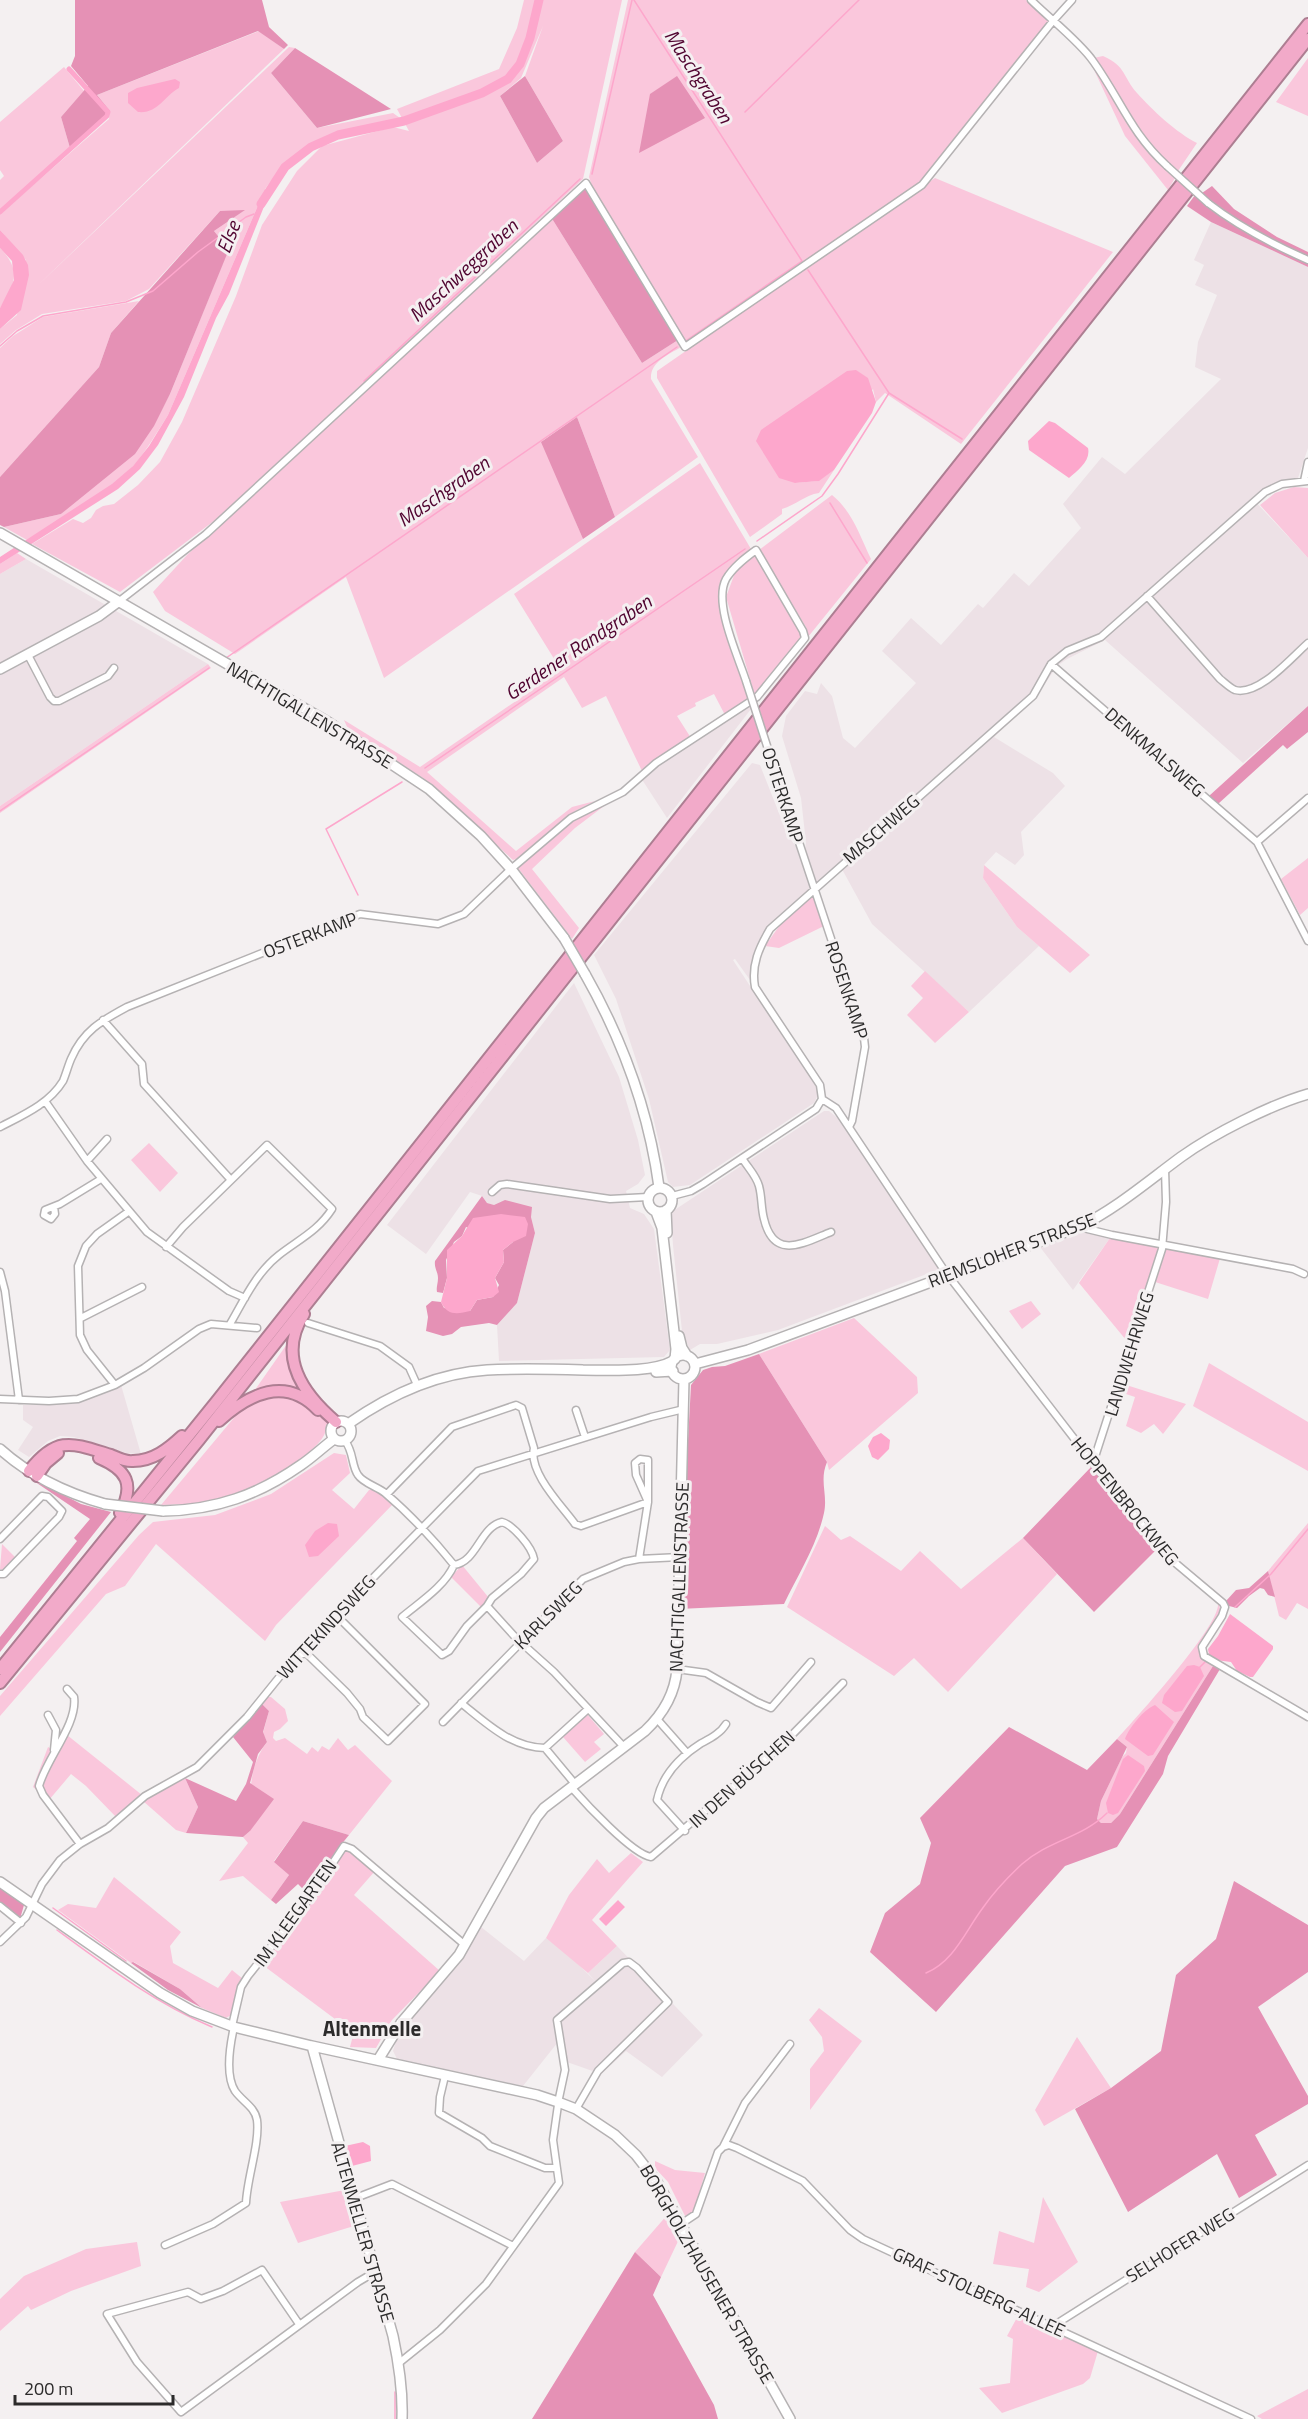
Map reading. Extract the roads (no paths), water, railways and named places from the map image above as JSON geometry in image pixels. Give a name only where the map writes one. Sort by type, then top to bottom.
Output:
[{"type":"highway","points":[[0,1669],[97,1552],[1308,24]]},
{"type":"highway","points":[[0,1683],[199,1440],[1308,39]]},
{"type":"highway","points":[[334,1429],[299,1378],[292,1358],[294,1335],[299,1322],[336,1265]]},
{"type":"highway","points":[[199,1440],[242,1402],[271,1391],[286,1392],[302,1397],[315,1407],[334,1429]]},
{"type":"highway","points":[[33,1474],[39,1458],[56,1446],[71,1444],[132,1462],[151,1459],[170,1448],[216,1402]]},
{"type":"highway","points":[[33,1474],[55,1454],[67,1450],[98,1458],[121,1470],[126,1480],[127,1500],[97,1552]]},
{"type":"main road","name":"NACHTIGALLENSTRASSE","points":[[0,533],[356,740],[429,789],[481,836],[512,869],[564,938],[608,1019],[630,1072],[653,1149],[659,1187]]},
{"type":"main road","points":[[0,669],[99,616],[118,602]]},
{"type":"main road","name":"RIEMSLOHER STRASSE","points":[[695,1364],[748,1350],[1079,1227],[1118,1206],[1165,1169],[1214,1136],[1308,1094]]},
{"type":"main road","points":[[661,1211],[672,1204],[672,1196],[667,1189],[659,1187],[648,1197],[649,1204],[661,1211],[682,1348],[695,1364],[692,1375],[684,1378],[678,1377],[674,1364],[676,1349],[661,1211]]},
{"type":"main road","points":[[350,1426],[378,1406],[418,1387],[456,1375],[486,1370],[513,1370],[627,1375],[674,1364],[682,1355],[687,1356]]},
{"type":"main road","name":"NACHTIGALLENSTRASSE","points":[[378,2060],[401,2023],[447,1971],[465,1945],[529,1827],[544,1808],[657,1719],[669,1700],[676,1681],[677,1669],[684,1378]]},
{"type":"main road","points":[[0,1449],[33,1474],[73,1494],[105,1504],[164,1510],[213,1507],[269,1486],[303,1464],[342,1421],[350,1426]]},
{"type":"main road","points":[[334,1429],[339,1442],[345,1441],[350,1435],[350,1426]]},
{"type":"main road","name":"BORGHOLZHAUSENER STRASSE","points":[[0,1882],[160,1993],[192,2011],[233,2026],[312,2046],[558,2102],[576,2109],[615,2135],[636,2155],[657,2182],[790,2419]]},
{"type":"main road","name":"ALTENMELLER STRASSE","points":[[312,2046],[399,2363],[403,2397],[402,2419]]},
{"type":"street","points":[[1030,0],[1092,60],[1137,135],[1167,166],[1229,220],[1308,260]]},
{"type":"street","points":[[118,602],[206,534],[586,183],[685,347],[922,186],[1072,0]]},
{"type":"street","points":[[1306,481],[1308,462]]},
{"type":"street","name":"MASCHWEG","points":[[948,1275],[836,1108],[822,1099],[820,1085],[755,987],[753,976],[757,955],[770,929],[1034,696],[1051,664],[1067,651],[1101,637],[1265,492],[1282,484],[1306,481]]},
{"type":"street","name":"OSTERKAMP","points":[[0,1127],[45,1101],[63,1080],[71,1058],[84,1035],[103,1020],[127,1007],[360,914],[438,924],[464,914],[571,818],[623,792],[656,763],[757,697],[805,638],[756,550],[738,564],[725,580],[722,597],[725,617],[746,681],[769,753],[814,889]]},
{"type":"street","points":[[1147,596],[1220,679],[1234,690],[1250,690],[1266,681],[1308,644]]},
{"type":"street","points":[[27,655],[54,701],[59,701],[108,676],[114,668]]},
{"type":"street","name":"DENKMALSWEG","points":[[1051,664],[1257,842],[1308,941]]},
{"type":"street","points":[[1257,842],[1308,798]]},
{"type":"street","name":"ROSENKAMP","points":[[814,889],[866,1047],[849,1127]]},
{"type":"street","points":[[103,1020],[142,1064],[144,1084],[231,1180]]},
{"type":"street","points":[[672,1196],[696,1188],[816,1109],[822,1099]]},
{"type":"street","points":[[45,1101],[101,1179],[147,1232],[229,1291],[245,1298]]},
{"type":"street","points":[[87,1161],[107,1139]]},
{"type":"street","points":[[166,1247],[183,1227],[267,1145],[332,1209],[312,1233],[277,1256],[251,1286],[230,1324]]},
{"type":"street","points":[[742,1158],[759,1185],[764,1221],[768,1232],[777,1243],[791,1246],[831,1232]]},
{"type":"street","name":"LANDWEHRWEG","points":[[1093,1463],[1163,1243],[1167,1202],[1165,1169]]},
{"type":"street","points":[[54,1207],[101,1179]]},
{"type":"street","points":[[492,1192],[500,1185],[507,1184],[610,1199],[648,1197]]},
{"type":"street","points":[[115,1385],[87,1350],[81,1335],[78,1266],[80,1257],[96,1234],[128,1212]]},
{"type":"street","points":[[1079,1227],[1293,1269],[1304,1274]]},
{"type":"street","points":[[0,1272],[5,1291],[19,1400]]},
{"type":"street","name":"HOPPENBROCKWEG","points":[[948,1275],[1167,1556],[1226,1607],[1202,1647],[1204,1656],[1210,1662],[1308,1717]]},
{"type":"street","points":[[81,1318],[142,1287]]},
{"type":"street","points":[[308,1323],[370,1342],[393,1354],[409,1366],[418,1387]]},
{"type":"street","points":[[0,1399],[78,1399],[115,1385],[144,1368],[199,1329],[211,1324],[257,1328]]},
{"type":"street","points":[[387,1494],[452,1427],[516,1405],[522,1408],[534,1448],[532,1454],[538,1474],[575,1524],[581,1526],[648,1502]]},
{"type":"street","name":"WITTEKINDSWEG","points":[[0,1942],[21,1923],[52,1868],[80,1844],[108,1828],[145,1796],[196,1768],[247,1717],[285,1670],[300,1655],[306,1653],[313,1639],[478,1471],[684,1409]]},
{"type":"street","points":[[576,1410],[585,1437]]},
{"type":"street","points":[[345,1441],[352,1450],[358,1475],[387,1494],[422,1528],[454,1565]]},
{"type":"street","points":[[639,1559],[648,1502],[648,1460],[640,1459],[635,1463],[636,1475],[648,1502]]},
{"type":"street","points":[[0,1539],[42,1496],[48,1497],[62,1511],[59,1517],[4,1574],[0,1574]]},
{"type":"street","points":[[502,1522],[510,1526],[534,1559],[492,1598],[488,1606],[467,1626],[449,1651],[442,1655],[402,1617],[435,1589],[451,1573],[454,1565],[463,1562],[493,1525],[502,1522]]},
{"type":"street","name":"KARLSWEG","points":[[442,1722],[583,1579],[624,1562],[680,1557]]},
{"type":"street","points":[[488,1606],[624,1747]]},
{"type":"street","points":[[306,1653],[347,1693],[360,1709],[363,1717],[388,1741],[425,1704],[336,1616]]},
{"type":"street","points":[[677,1669],[706,1673],[771,1708],[811,1662]]},
{"type":"street","name":"IN DEN BÜSCHEN","points":[[726,1724],[716,1735],[687,1753],[667,1776],[659,1790],[657,1800],[685,1831],[783,1745],[843,1683]]},
{"type":"street","points":[[67,1689],[75,1702],[65,1732],[40,1781],[40,1791],[80,1844]]},
{"type":"street","points":[[461,1703],[486,1724],[515,1742],[533,1748],[545,1748],[588,1709]]},
{"type":"street","points":[[48,1715],[56,1730],[54,1751]]},
{"type":"street","points":[[657,1719],[687,1753]]},
{"type":"street","points":[[545,1748],[600,1817],[644,1856],[651,1857],[685,1831]]},
{"type":"street","name":"IM KLEEGARTEN","points":[[233,2026],[242,1987],[248,1976],[309,1899],[344,1846],[352,1849],[465,1945]]},
{"type":"street","points":[[0,1906],[21,1923]]},
{"type":"street","points":[[399,2363],[418,2350],[486,2284],[559,2183],[555,2168],[553,2140],[565,2070],[557,2020],[623,1963],[629,1962],[638,1968],[668,2002],[598,2071],[576,2109]]},
{"type":"street","points":[[165,2245],[213,2224],[246,2203],[258,2128],[254,2110],[232,2084],[230,2048],[233,2026]]},
{"type":"street","points":[[681,2224],[696,2214],[715,2157],[723,2147],[745,2103],[790,2044]]},
{"type":"street","points":[[445,2076],[439,2113],[482,2138],[490,2146],[545,2168],[555,2168]]},
{"type":"street","name":"GRAF-STOLBERG-ALLEE","points":[[723,2147],[729,2145],[737,2148],[803,2181],[850,2230],[863,2239],[1251,2419]]},
{"type":"street","name":"SELHOFER WEG","points":[[1053,2326],[1308,2165]]},
{"type":"street","points":[[353,2199],[392,2184],[513,2246]]},
{"type":"street","points":[[299,2324],[262,2270],[223,2291],[201,2299],[188,2292],[108,2314],[137,2362],[181,2412],[299,2324],[375,2272]]},
{"type":"waterway","name":"Else","points":[[261,204],[285,167],[311,147],[338,135],[404,121],[482,93],[508,79],[520,64],[530,38],[539,0]]},
{"type":"waterway","name":"Maschweggraben","points":[[592,174],[632,0]]},
{"type":"waterway","name":"Maschgraben","points":[[634,0],[802,261],[687,340]]},
{"type":"waterway","points":[[745,112],[859,0]]},
{"type":"waterway","points":[[0,212],[107,116],[108,112],[69,69]]},
{"type":"waterway","name":"Maschweggraben","points":[[364,381],[580,179]]},
{"type":"waterway","points":[[0,346],[17,331],[43,316],[126,302],[153,291],[198,252],[246,217],[254,214]]},
{"type":"waterway","name":"Gerdener Randgraben","points":[[757,541],[822,496],[889,393],[808,270]]},
{"type":"waterway","name":"Maschgraben","points":[[226,658],[677,347]]},
{"type":"waterway","points":[[889,393],[962,439]]},
{"type":"waterway","points":[[830,503],[867,563]]},
{"type":"waterway","name":"Gerdener Randgraben","points":[[425,768],[745,549]]},
{"type":"waterway","name":"Maschgraben","points":[[0,811],[209,668]]},
{"type":"waterway","name":"Gerdener Randgraben","points":[[358,895],[326,829],[402,782]]},
{"type":"waterway","points":[[1235,1607],[1271,1574],[1308,1529]]},
{"type":"waterway","points":[[1200,1667],[1207,1660]]},
{"type":"waterway","points":[[926,1973],[936,1968],[952,1954],[991,1897],[1022,1864],[1043,1849],[1087,1828],[1107,1813]]},
{"type":"waterway","points":[[53,1908],[126,1961]]},
{"type":"waterway","points":[[57,1930],[151,1995],[212,2027]]},
{"type":"waterway","points":[[372,2283],[381,2318]]},
{"type":"waterway","points":[[395,2392],[395,2419]]},
{"type":"district","name":"Altenmelle","points":[[372,2028]]}]
